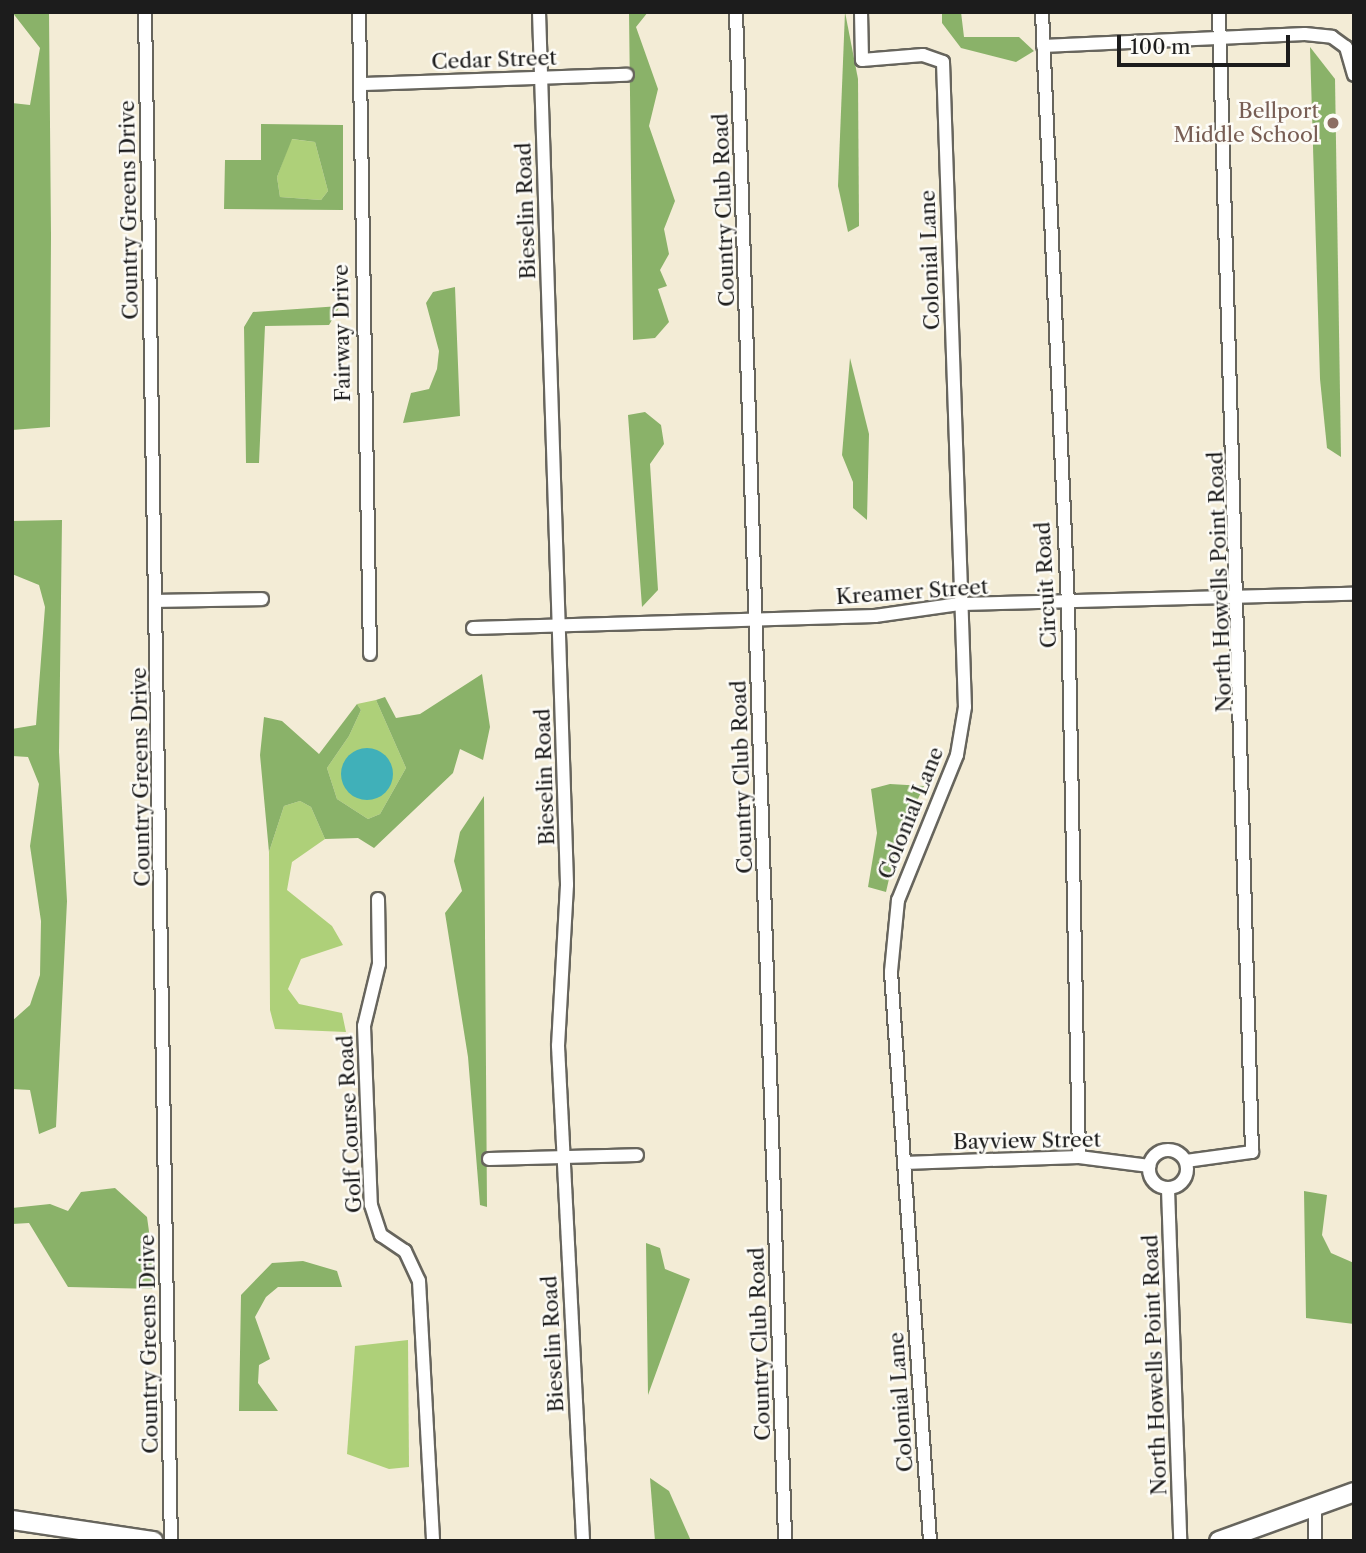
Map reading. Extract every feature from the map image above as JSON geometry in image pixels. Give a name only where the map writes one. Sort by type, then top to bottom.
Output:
[{"type":"main road","points":[[1219,1541],[1354,1492]]},
{"type":"main road","points":[[12,1520],[153,1541]]},
{"type":"street","name":"Country Greens Drive","points":[[145,12],[158,601],[170,1541]]},
{"type":"street","name":"Fairway Drive","points":[[359,12],[363,84],[358,272],[370,654]]},
{"type":"street","name":"Bieselin Road","points":[[539,12],[567,885],[558,1045],[583,1541]]},
{"type":"street","name":"Country Club Road","points":[[736,12],[785,1541]]},
{"type":"street","name":"Colonial Lane","points":[[861,12],[862,60],[923,55],[943,62],[961,735],[904,878],[894,924],[904,1163],[930,1541]]},
{"type":"street","name":"Circuit Road","points":[[1042,12],[1068,604],[1079,1157]]},
{"type":"street","name":"North Howells Point Road","points":[[1219,12],[1241,597],[1252,1152]]},
{"type":"street","points":[[1043,46],[1332,37],[1353,63],[1354,75]]},
{"type":"street","name":"Cedar Street","points":[[363,84],[626,75]]},
{"type":"street","name":"Kreamer Street","points":[[473,628],[875,616],[959,604],[1068,604],[1354,594]]},
{"type":"street","points":[[158,601],[262,599]]},
{"type":"street","name":"Golf Course Road","points":[[378,899],[379,964],[364,1026],[371,1205],[381,1235],[405,1251],[419,1281],[433,1541]]},
{"type":"street","name":"Bayview Street","points":[[904,1163],[1079,1157],[1149,1166],[1164,1150],[1186,1161],[1252,1152]]},
{"type":"street","points":[[489,1159],[638,1155]]},
{"type":"street","points":[[1149,1166],[1152,1180],[1168,1189],[1184,1180],[1186,1161]]},
{"type":"street","name":"North Howells Point Road","points":[[1168,1189],[1180,1541]]},
{"type":"street","points":[[1315,1505],[1315,1541]]},
{"type":"green space","points":[[12,12],[49,12],[51,235],[50,427],[12,430],[12,103],[30,105],[40,48]]},
{"type":"green space","points":[[629,12],[648,12],[636,27],[658,89],[649,126],[675,201],[664,229],[669,254],[660,270],[667,286],[658,289],[669,322],[655,338],[633,340]]},
{"type":"green space","points":[[845,12],[858,79],[859,226],[848,232],[838,186]]},
{"type":"green space","points":[[942,12],[961,12],[964,37],[1019,37],[1034,51],[1016,62],[961,48],[942,23]]},
{"type":"green space","points":[[1310,47],[1335,79],[1341,457],[1327,448],[1320,379]]},
{"type":"green space","points":[[261,124],[343,125],[343,210],[224,209],[225,160],[261,160]],"holes":[[[292,139],[315,142],[328,191],[321,200],[280,197],[277,177]]]},
{"type":"green space","points":[[291,139],[315,142],[328,191],[321,200],[280,197],[277,177]]},
{"type":"green space","points":[[455,287],[460,416],[403,423],[411,393],[429,389],[437,369],[439,351],[426,303],[433,292]]},
{"type":"green space","points":[[340,306],[329,325],[265,326],[259,463],[246,463],[244,327],[253,312]]},
{"type":"green space","points":[[850,358],[869,434],[867,520],[853,508],[853,482],[842,455]]},
{"type":"green space","points":[[645,412],[661,425],[664,444],[650,464],[658,590],[642,607],[628,415]]},
{"type":"green space","points":[[62,520],[59,752],[67,901],[56,1127],[39,1134],[30,1090],[12,1089],[12,1021],[30,1005],[40,975],[41,921],[30,846],[39,784],[28,757],[12,756],[12,729],[36,725],[45,607],[39,585],[12,574],[12,521]]},
{"type":"green space","points":[[482,674],[490,727],[483,760],[460,749],[453,773],[374,848],[358,838],[325,839],[311,807],[300,801],[284,806],[269,852],[260,755],[264,717],[282,721],[319,754],[357,704],[361,710],[349,736],[327,768],[337,799],[368,819],[380,814],[406,768],[376,700],[385,697],[396,718],[420,714]]},
{"type":"green space","points":[[376,700],[406,768],[380,814],[368,819],[337,799],[327,768],[349,736],[361,710],[357,704]]},
{"type":"green space","points":[[890,784],[924,786],[897,844],[886,892],[868,887],[877,833],[871,789]]},
{"type":"green space","points":[[484,796],[487,1207],[480,1205],[468,1057],[445,913],[462,891],[454,861],[460,832]]},
{"type":"green space","points":[[300,801],[311,807],[325,839],[292,862],[287,890],[332,926],[343,945],[301,959],[288,989],[299,1004],[342,1013],[346,1032],[275,1029],[270,1010],[269,852],[284,806]]},
{"type":"green space","points":[[115,1188],[147,1217],[157,1289],[68,1287],[29,1223],[12,1224],[12,1208],[50,1204],[68,1211],[81,1192]]},
{"type":"green space","points":[[1304,1191],[1327,1195],[1322,1235],[1331,1253],[1354,1263],[1354,1324],[1306,1318]]},
{"type":"green space","points":[[646,1243],[660,1248],[665,1269],[690,1279],[648,1395]]},
{"type":"green space","points":[[303,1261],[337,1271],[342,1287],[278,1287],[266,1297],[255,1317],[270,1359],[259,1365],[258,1383],[278,1411],[239,1411],[241,1295],[272,1263]]},
{"type":"green space","points":[[408,1340],[409,1467],[389,1469],[347,1454],[355,1346]]},
{"type":"green space","points":[[650,1478],[669,1491],[691,1541],[655,1541]]},
{"type":"water","points":[[367,748],[386,755],[393,774],[386,793],[367,800],[348,793],[341,774],[348,755]]},
{"type":"place","name":"Bellport Middle School","points":[[1333,123]]}]
